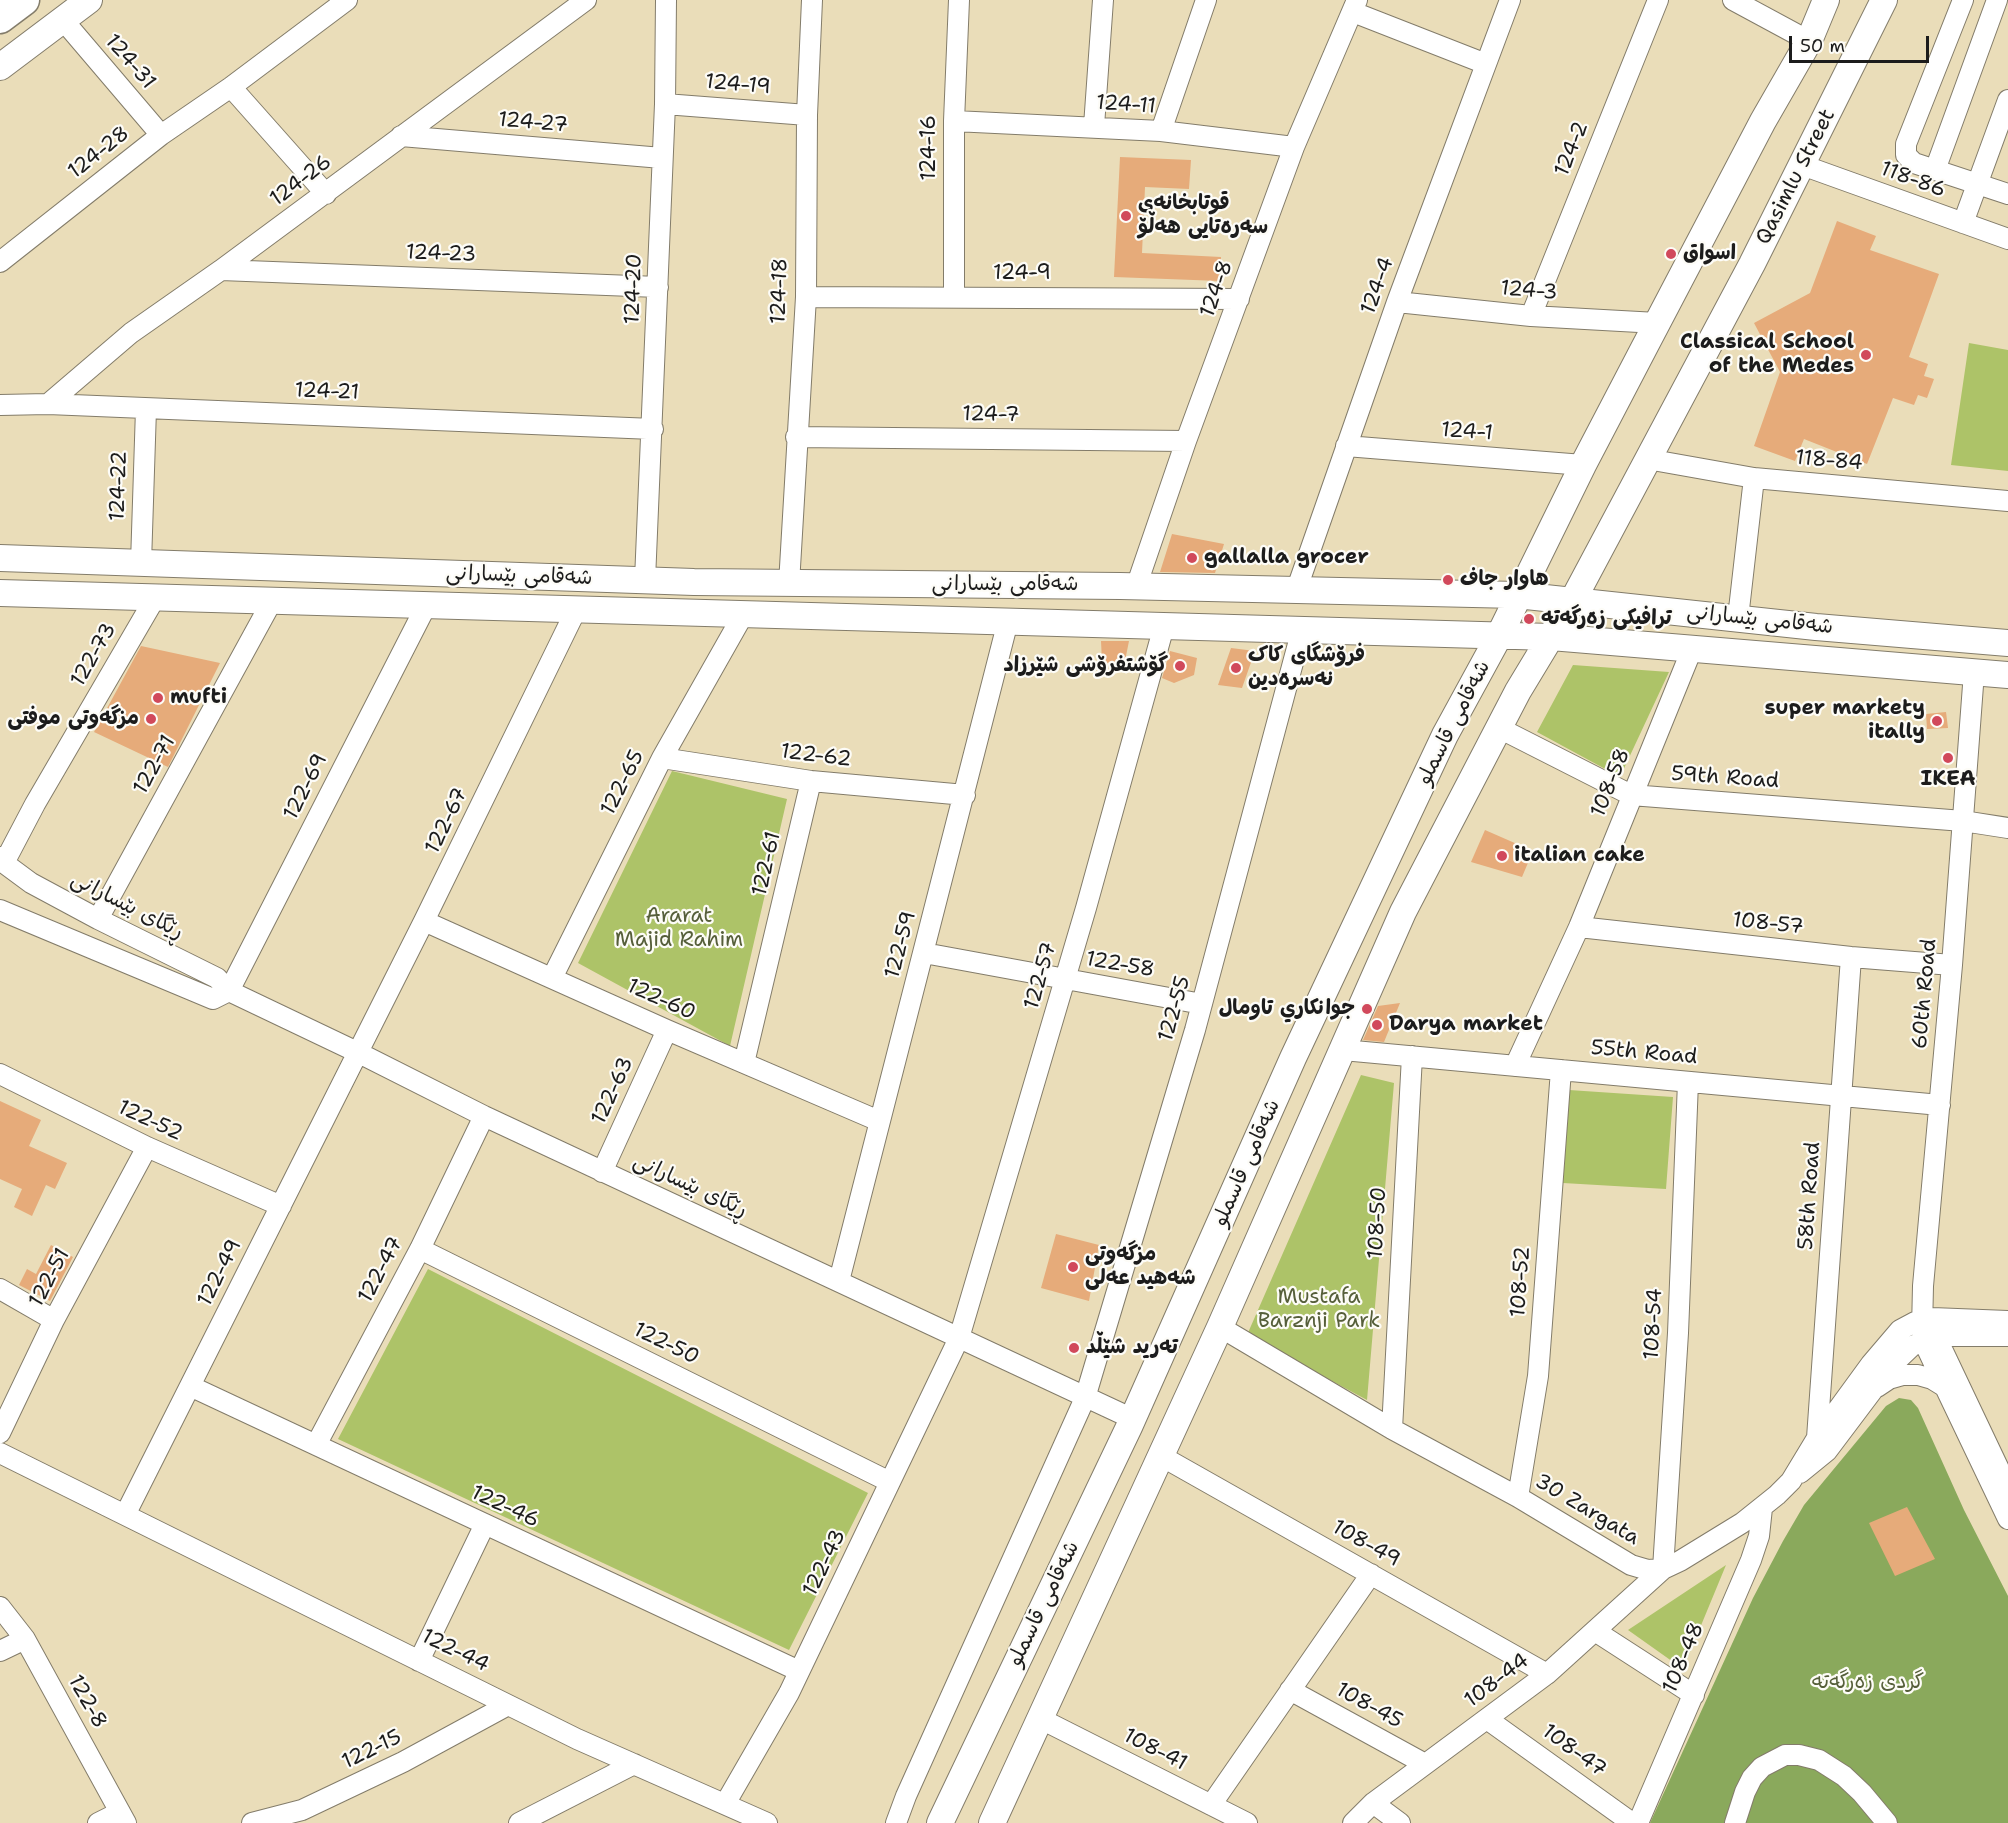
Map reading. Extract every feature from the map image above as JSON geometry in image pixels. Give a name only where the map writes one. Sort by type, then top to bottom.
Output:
[{"type":"highway","points":[[0,18],[24,0]]},
{"type":"main road","points":[[0,67],[89,0]]},
{"type":"main road","points":[[1499,636],[1517,595],[1583,465],[1763,121],[1809,41],[1827,0]]},
{"type":"main road","name":"Qasimlu Street","points":[[1551,638],[1752,264],[1884,0]]},
{"type":"main road","name":"شەقامی بێسارانی","points":[[0,558],[694,582],[1136,587],[1517,595],[1816,627],[2008,644]]},
{"type":"main road","points":[[692,613],[694,582]]},
{"type":"main road","name":"شەقامی بێسارانی","points":[[0,594],[1302,629],[1551,638],[2008,675]]},
{"type":"main road","points":[[1814,658],[1816,627]]},
{"type":"main road","name":"شەقامی قاسملو","points":[[940,1823],[1133,1419],[1293,1058],[1445,735],[1499,636]]},
{"type":"main road","name":"شەقامی قاسملو","points":[[992,1823],[1220,1328],[1403,912],[1518,691],[1551,638]]},
{"type":"street","name":"124-28","points":[[0,262],[161,135],[231,87],[347,0]]},
{"type":"street","name":"124-26","points":[[48,404],[131,333],[326,194],[586,0]]},
{"type":"street","name":"124-20","points":[[645,580],[665,104],[666,0]]},
{"type":"street","name":"124-18","points":[[789,584],[806,297],[807,115],[812,0]]},
{"type":"street","name":"124-16","points":[[954,297],[954,121],[959,0]]},
{"type":"street","points":[[1094,126],[1103,0]]},
{"type":"street","points":[[1161,131],[1206,0]]},
{"type":"street","name":"124-4","points":[[1296,591],[1397,302],[1510,0]]},
{"type":"street","name":"124-2","points":[[1531,316],[1658,0]]},
{"type":"street","points":[[1732,0],[1809,41]]},
{"type":"street","points":[[1963,0],[1905,150],[1909,160],[2008,194]]},
{"type":"street","points":[[1935,170],[1997,0]]},
{"type":"street","points":[[1355,6],[1486,64]]},
{"type":"street","name":"124-8","points":[[1136,587],[1186,441],[1294,147],[1355,6]]},
{"type":"street","name":"124-31","points":[[63,20],[161,135]]},
{"type":"street","points":[[231,87],[326,194]]},
{"type":"street","points":[[1963,223],[2008,100]]},
{"type":"street","name":"124-19","points":[[665,104],[807,115]]},
{"type":"street","name":"124-11","points":[[954,121],[1161,131],[1294,147]]},
{"type":"street","name":"124-27","points":[[401,136],[662,158]]},
{"type":"street","name":"118-86","points":[[1802,165],[2008,239]]},
{"type":"street","name":"124-23","points":[[221,270],[658,287]]},
{"type":"street","name":"124-9","points":[[806,297],[1239,299]]},
{"type":"street","name":"124-3","points":[[1397,302],[1531,316],[1657,324]]},
{"type":"street","name":"124-21","points":[[0,405],[48,404],[653,429]]},
{"type":"street","name":"124-22","points":[[141,563],[146,409]]},
{"type":"street","name":"124-7","points":[[796,437],[1186,441]]},
{"type":"street","name":"124-1","points":[[1346,446],[1583,465]]},
{"type":"street","name":"118-84","points":[[1647,459],[1754,478],[2008,501]]},
{"type":"street","points":[[1738,618],[1754,478]]},
{"type":"street","name":"122-73","points":[[2,860],[155,598]]},
{"type":"street","name":"122-71","points":[[98,919],[272,602]]},
{"type":"street","name":"122-69","points":[[229,991],[426,606]]},
{"type":"street","name":"122-67","points":[[359,1053],[576,610]]},
{"type":"street","name":"122-65","points":[[552,978],[662,758],[743,615]]},
{"type":"street","name":"122-59","points":[[839,1281],[1008,621]]},
{"type":"street","name":"122-57","points":[[959,1338],[1065,979],[1164,626]]},
{"type":"street","name":"122-55","points":[[896,1823],[906,1796],[1085,1398],[1202,1004],[1302,629]]},
{"type":"street","name":"108-58","points":[[1515,1066],[1579,927],[1692,649]]},
{"type":"street","name":"60th Road","points":[[1922,1320],[1974,672]]},
{"type":"street","name":"59th Road","points":[[1499,728],[1631,795],[1963,821],[2008,828]]},
{"type":"street","name":"122-62","points":[[662,758],[811,781],[965,795]]},
{"type":"street","name":"122-61","points":[[744,1063],[811,781]]},
{"type":"street","name":"ڕێگای بێسارانی","points":[[2,860],[31,883],[217,978],[229,991],[602,1172],[1133,1419]]},
{"type":"street","points":[[0,910],[213,999],[229,991]]},
{"type":"street","name":"122-60","points":[[424,921],[879,1122]]},
{"type":"street","name":"108-57","points":[[1579,927],[1851,957],[1952,965]]},
{"type":"street","name":"122-58","points":[[924,953],[1202,1004]]},
{"type":"street","name":"58th Road","points":[[1817,1438],[1851,957]]},
{"type":"street","name":"122-63","points":[[602,1172],[667,1030]]},
{"type":"street","name":"55th Road","points":[[1343,1050],[1940,1105]]},
{"type":"street","name":"122-49","points":[[125,1515],[359,1053]]},
{"type":"street","name":"108-50","points":[[1392,1429],[1412,1056]]},
{"type":"street","name":"108-52","points":[[1518,1497],[1538,1376],[1561,1070]]},
{"type":"street","name":"122-52","points":[[0,1074],[147,1147],[281,1206]]},
{"type":"street","name":"108-54","points":[[1663,1569],[1678,1333],[1688,1082]]},
{"type":"street","name":"122-47","points":[[316,1445],[420,1249],[484,1116]]},
{"type":"street","name":"122-51","points":[[0,1433],[54,1320],[147,1147]]},
{"type":"street","name":"122-50","points":[[420,1249],[890,1482]]},
{"type":"street","points":[[0,1289],[54,1320]]},
{"type":"street","points":[[1791,1481],[1817,1438],[1894,1335],[1908,1325],[1932,1318],[2008,1321]]},
{"type":"street","points":[[1922,1320],[1931,1327],[1930,1338],[1945,1387],[2008,1520]]},
{"type":"street","name":"30 Zargata","points":[[1220,1328],[1392,1429],[1518,1497],[1631,1565],[1648,1570],[1663,1569]]},
{"type":"street","points":[[1663,1569],[1680,1561],[1762,1508],[1827,1451],[1902,1354],[1930,1338],[2008,1336]]},
{"type":"street","name":"122-43","points":[[725,1804],[799,1671],[959,1338]]},
{"type":"street","points":[[1930,1338],[2004,1469],[2008,1488]]},
{"type":"street","points":[[1876,1387],[1889,1379],[1911,1375],[1932,1379],[1945,1387]]},
{"type":"street","name":"122-46","points":[[190,1386],[799,1671]]},
{"type":"street","name":"122-44","points":[[0,1453],[577,1739],[767,1823]]},
{"type":"street","name":"108-49","points":[[1161,1456],[1547,1674]]},
{"type":"street","name":"108-48","points":[[1638,1823],[1751,1560],[1759,1536],[1762,1508]]},
{"type":"street","points":[[419,1660],[484,1524]]},
{"type":"street","name":"108-44","points":[[1353,1823],[1373,1803],[1547,1674],[1663,1569]]},
{"type":"street","points":[[1211,1805],[1371,1574]]},
{"type":"street","name":"122-8","points":[[0,1607],[25,1639],[123,1817]]},
{"type":"street","points":[[1595,1631],[1694,1695]]},
{"type":"street","points":[[0,1651],[25,1639]]},
{"type":"street","name":"108-45","points":[[1290,1690],[1425,1764]]},
{"type":"street","name":"122-15","points":[[252,1823],[302,1810],[403,1762],[507,1704]]},
{"type":"street","name":"108-41","points":[[1041,1719],[1246,1823]]},
{"type":"street","name":"108-47","points":[[1487,1719],[1632,1823]]},
{"type":"street","points":[[1735,1823],[1745,1792],[1757,1773],[1779,1757],[1799,1755],[1819,1760],[1844,1776],[1887,1823]]},
{"type":"street","points":[[519,1823],[634,1764]]},
{"type":"street","points":[[1373,1803],[1400,1823]]},
{"type":"street","points":[[98,1823],[123,1817]]},
{"type":"green space","points":[[1969,343],[2008,350],[2008,471],[1951,465]]},
{"type":"green space","points":[[1573,665],[1669,672],[1620,777],[1537,732]]},
{"type":"green space","name":"Ararat Majid Rahim","points":[[672,771],[787,799],[730,1046],[578,963]]},
{"type":"green space","name":"Mustafa Barznji Park","points":[[1361,1075],[1394,1083],[1367,1400],[1247,1335]]},
{"type":"green space","points":[[1569,1090],[1673,1097],[1666,1189],[1563,1183]]},
{"type":"green space","points":[[428,1269],[868,1493],[789,1650],[338,1439]]},
{"type":"green space","name":"گردی زەرگەتە","points":[[1899,1398],[1911,1400],[1918,1408],[1964,1510],[2008,1596],[2008,1823],[1650,1823],[1753,1598],[1804,1505],[1886,1406]]},
{"type":"green space","points":[[1726,1565],[1683,1669],[1628,1630]]},
{"type":"building","points":[[1120,157],[1191,160],[1189,189],[1145,187],[1142,253],[1221,257],[1220,281],[1114,277]]},
{"type":"building","points":[[1837,221],[1876,236],[1870,250],[1939,274],[1909,357],[1928,364],[1924,376],[1934,379],[1927,398],[1918,395],[1914,405],[1893,398],[1867,464],[1804,439],[1795,461],[1754,446],[1780,372],[1754,323],[1810,293]]},
{"type":"building","name":"gallalla grocer","points":[[1172,534],[1224,544],[1215,573],[1160,572]]},
{"type":"building","points":[[1101,641],[1129,641],[1124,666],[1102,662]]},
{"type":"building","name":"mufti","points":[[141,646],[220,663],[168,767],[94,732]]},
{"type":"building","name":"فرۆشگای کاک نەسرەدین","points":[[1231,648],[1255,651],[1242,688],[1218,685]]},
{"type":"building","name":"گۆشتفرۆشی شێرزاد","points":[[1170,651],[1197,658],[1194,675],[1174,683],[1162,678]]},
{"type":"building","name":"super markety itally","points":[[1946,712],[1948,728],[1927,729],[1926,714]]},
{"type":"building","name":"italian cake","points":[[1485,830],[1533,851],[1522,877],[1471,862]]},
{"type":"building","name":"Darya market","points":[[1400,1003],[1384,1042],[1363,1040],[1378,1006]]},
{"type":"building","points":[[0,1101],[41,1120],[29,1146],[67,1163],[55,1189],[46,1185],[32,1216],[14,1207],[22,1189],[0,1179]]},
{"type":"building","points":[[1056,1234],[1099,1245],[1089,1301],[1041,1288]]},
{"type":"building","points":[[51,1245],[73,1257],[50,1301],[19,1285],[27,1269],[36,1274]]},
{"type":"building","points":[[1907,1507],[1935,1559],[1895,1576],[1869,1523]]},
{"type":"place","name":"قوتابخانەی سەرەتایی هەڵۆ","points":[[1126,216]]},
{"type":"place","name":"اسواق","points":[[1671,254]]},
{"type":"place","name":"Classical School of the Medes","points":[[1866,355]]},
{"type":"place","name":"gallalla grocer","points":[[1192,558]]},
{"type":"place","name":"هاوار جاف","points":[[1448,580]]},
{"type":"place","name":"ترافیکی زەرگەتە","points":[[1529,619]]},
{"type":"place","name":"گۆشتفرۆشی شێرزاد","points":[[1180,666]]},
{"type":"place","name":"فرۆشگای کاک نەسرەدین","points":[[1236,668]]},
{"type":"place","name":"mufti","points":[[158,698]]},
{"type":"place","name":"مزگەوتی موفتی","points":[[151,719]]},
{"type":"place","name":"super markety itally","points":[[1937,721]]},
{"type":"place","name":"IKEA","points":[[1948,758]]},
{"type":"place","name":"italian cake","points":[[1502,856]]},
{"type":"place","name":"جوانكاري تاومال","points":[[1367,1009]]},
{"type":"place","name":"Darya market","points":[[1377,1025]]},
{"type":"place","name":"مزگەوتی شەهید عەلی","points":[[1073,1267]]},
{"type":"place","name":"تەرید شێڵد","points":[[1074,1348]]}]
